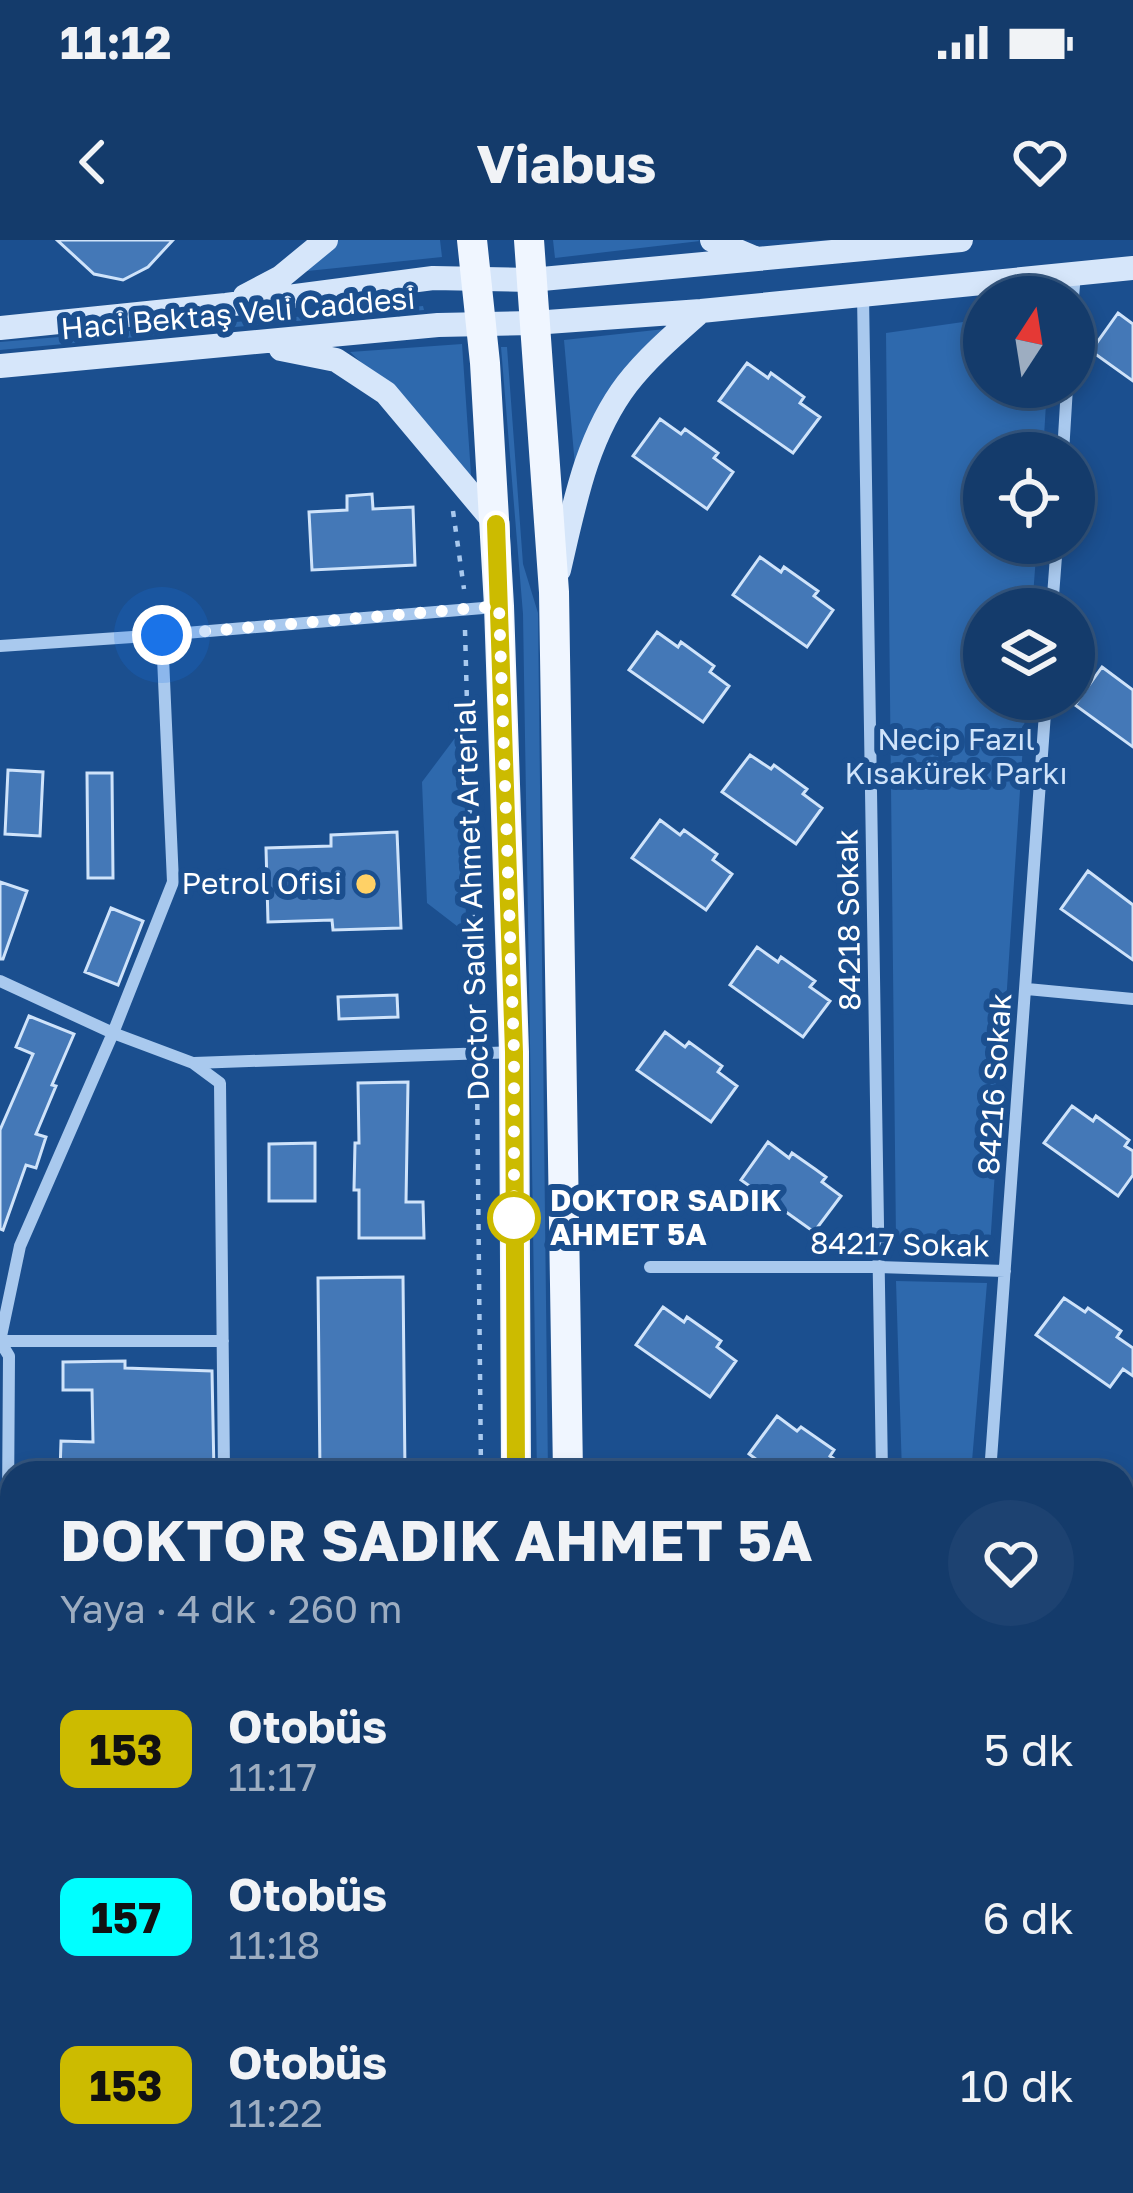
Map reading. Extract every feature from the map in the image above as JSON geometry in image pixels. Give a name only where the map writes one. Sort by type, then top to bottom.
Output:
[{"type":"main road","points":[[226,305],[281,277],[326,240]]},
{"type":"main road","points":[[472,240],[477,280]]},
{"type":"main road","points":[[529,240],[554,592],[568,1461]]},
{"type":"main road","points":[[712,240],[759,260]]},
{"type":"main road","name":"Haci Bektaş Veli Caddesi","points":[[0,328],[433,278],[531,280],[962,240]]},
{"type":"main road","name":"Haci Bektaş Veli Caddesi","points":[[1095,280],[1133,268]]},
{"type":"main road","name":"Doctor Sadık Ahmet Arterial","points":[[477,280],[496,524],[514,1052],[516,1461]]},
{"type":"main road","name":"Haci Bektaş Veli Caddesi","points":[[0,366],[438,326],[963,290]]},
{"type":"main road","points":[[554,592],[581,475],[602,427],[625,387],[700,310]]},
{"type":"main road","points":[[249,343],[336,360],[386,393],[496,524]]},
{"type":"street","name":"84218 Sokak","points":[[863,294],[882,1461]]},
{"type":"street","points":[[0,646],[499,606]]},
{"type":"street","points":[[8,1461],[9,1356],[0,1341],[20,1246],[173,882],[162,635]]},
{"type":"street","name":"84216 Sokak","points":[[991,1461],[1045,720]]},
{"type":"street","points":[[0,981],[113,1033],[193,1063],[220,1083],[224,1461]]},
{"type":"street","points":[[1027,988],[1133,999]]},
{"type":"street","points":[[193,1063],[514,1052]]},
{"type":"street","name":"84217 Sokak","points":[[650,1268],[1005,1271]]},
{"type":"street","points":[[0,1341],[223,1341]]},
{"type":"path","points":[[452,503],[465,609],[481,1461]]},
{"type":"green space","points":[[334,240],[440,240],[442,257],[298,272]]},
{"type":"green space","points":[[553,240],[698,240],[700,241],[555,258]]},
{"type":"green space","points":[[423,306],[424,310],[0,350],[0,342]]},
{"type":"green space","name":"Necip Fazıl Kısakürek Parkı","points":[[963,322],[963,408],[1046,408],[1044,432],[963,432],[963,564],[1035,564],[1034,588],[963,588],[963,720],[1025,720],[990,1247],[896,1240],[886,333]]},
{"type":"green space","points":[[674,328],[575,466],[564,340]]},
{"type":"green space","points":[[462,344],[472,489],[414,412],[350,352]]},
{"type":"green space","points":[[501,347],[507,347],[523,564],[538,613],[548,1461],[537,1461],[523,614]]},
{"type":"green space","points":[[464,726],[466,933],[427,903],[422,782]]},
{"type":"green space","points":[[896,1281],[987,1283],[972,1461],[902,1461]]},
{"type":"building","points":[[57,240],[173,240],[148,267],[123,280],[94,274]]},
{"type":"building","points":[[1118,313],[1133,324],[1133,381],[1095,354],[1095,345]]},
{"type":"building","points":[[747,363],[768,378],[771,373],[804,397],[800,403],[820,417],[793,453],[719,401]]},
{"type":"building","points":[[660,419],[681,434],[685,429],[714,450],[718,453],[714,458],[733,472],[707,509],[633,456]]},
{"type":"building","points":[[372,494],[373,509],[413,507],[415,565],[312,570],[309,512],[347,510],[347,496]]},
{"type":"building","points":[[760,557],[818,591],[814,596],[833,610],[807,647],[733,595]]},
{"type":"building","points":[[657,632],[678,647],[681,642],[714,666],[710,672],[729,686],[703,722],[629,670]]},
{"type":"building","points":[[1102,667],[1133,690],[1133,747],[1095,719],[1095,677]]},
{"type":"building","points":[[750,755],[771,769],[774,765],[807,789],[803,794],[822,808],[796,844],[722,792]]},
{"type":"building","points":[[8,770],[43,772],[40,836],[5,834]]},
{"type":"building","points":[[87,773],[112,773],[113,878],[88,878]]},
{"type":"building","points":[[660,820],[680,835],[684,830],[717,854],[713,860],[732,874],[706,910],[632,858]]},
{"type":"building","points":[[397,832],[401,928],[333,930],[332,920],[268,922],[266,848],[331,846],[331,835]]},
{"type":"building","points":[[1088,871],[1133,905],[1133,960],[1061,909]]},
{"type":"building","points":[[0,882],[27,891],[3,959],[0,959]]},
{"type":"building","points":[[111,908],[143,921],[118,985],[85,972]]},
{"type":"building","points":[[757,947],[815,981],[810,987],[830,1001],[803,1037],[730,985]]},
{"type":"building","points":[[397,995],[398,1017],[339,1019],[338,997]]},
{"type":"building","points":[[29,1016],[74,1034],[36,1134],[46,1137],[36,1168],[26,1165],[3,1230],[0,1130],[33,1054],[16,1047]]},
{"type":"building","points":[[665,1032],[685,1047],[689,1042],[722,1066],[718,1072],[737,1086],[711,1122],[637,1070]]},
{"type":"building","points":[[408,1082],[406,1202],[423,1202],[424,1238],[359,1238],[359,1190],[354,1190],[358,1083]]},
{"type":"building","points":[[1072,1106],[1093,1121],[1096,1116],[1129,1140],[1125,1146],[1133,1151],[1133,1175],[1118,1196],[1044,1143]]},
{"type":"building","points":[[768,1142],[826,1177],[822,1182],[841,1196],[814,1232],[741,1180]]},
{"type":"building","points":[[315,1143],[315,1201],[269,1201],[269,1144]]},
{"type":"building","points":[[403,1277],[405,1461],[320,1461],[318,1278]]},
{"type":"building","points":[[1064,1298],[1121,1331],[1117,1337],[1133,1348],[1133,1376],[1123,1369],[1110,1387],[1036,1335]]},
{"type":"building","points":[[663,1307],[721,1341],[717,1347],[736,1361],[710,1397],[636,1345]]},
{"type":"building","points":[[125,1361],[125,1368],[212,1371],[214,1461],[60,1461],[61,1441],[93,1442],[92,1390],[63,1390],[63,1362]]},
{"type":"building","points":[[777,1416],[834,1450],[830,1456],[837,1461],[759,1461],[749,1454]]},
{"type":"bus line","name":"153","points":[[496,524],[514,1052],[516,1461]]},
{"type":"place","name":"Petrol Ofisi","points":[[366,884]]},
{"type":"place","name":"DOKTOR SADIK AHMET 5A","points":[[514,1218]]},
{"type":"route","points":[[162,635],[499,606],[514,1052],[514,1238],[514,1218]]}]
